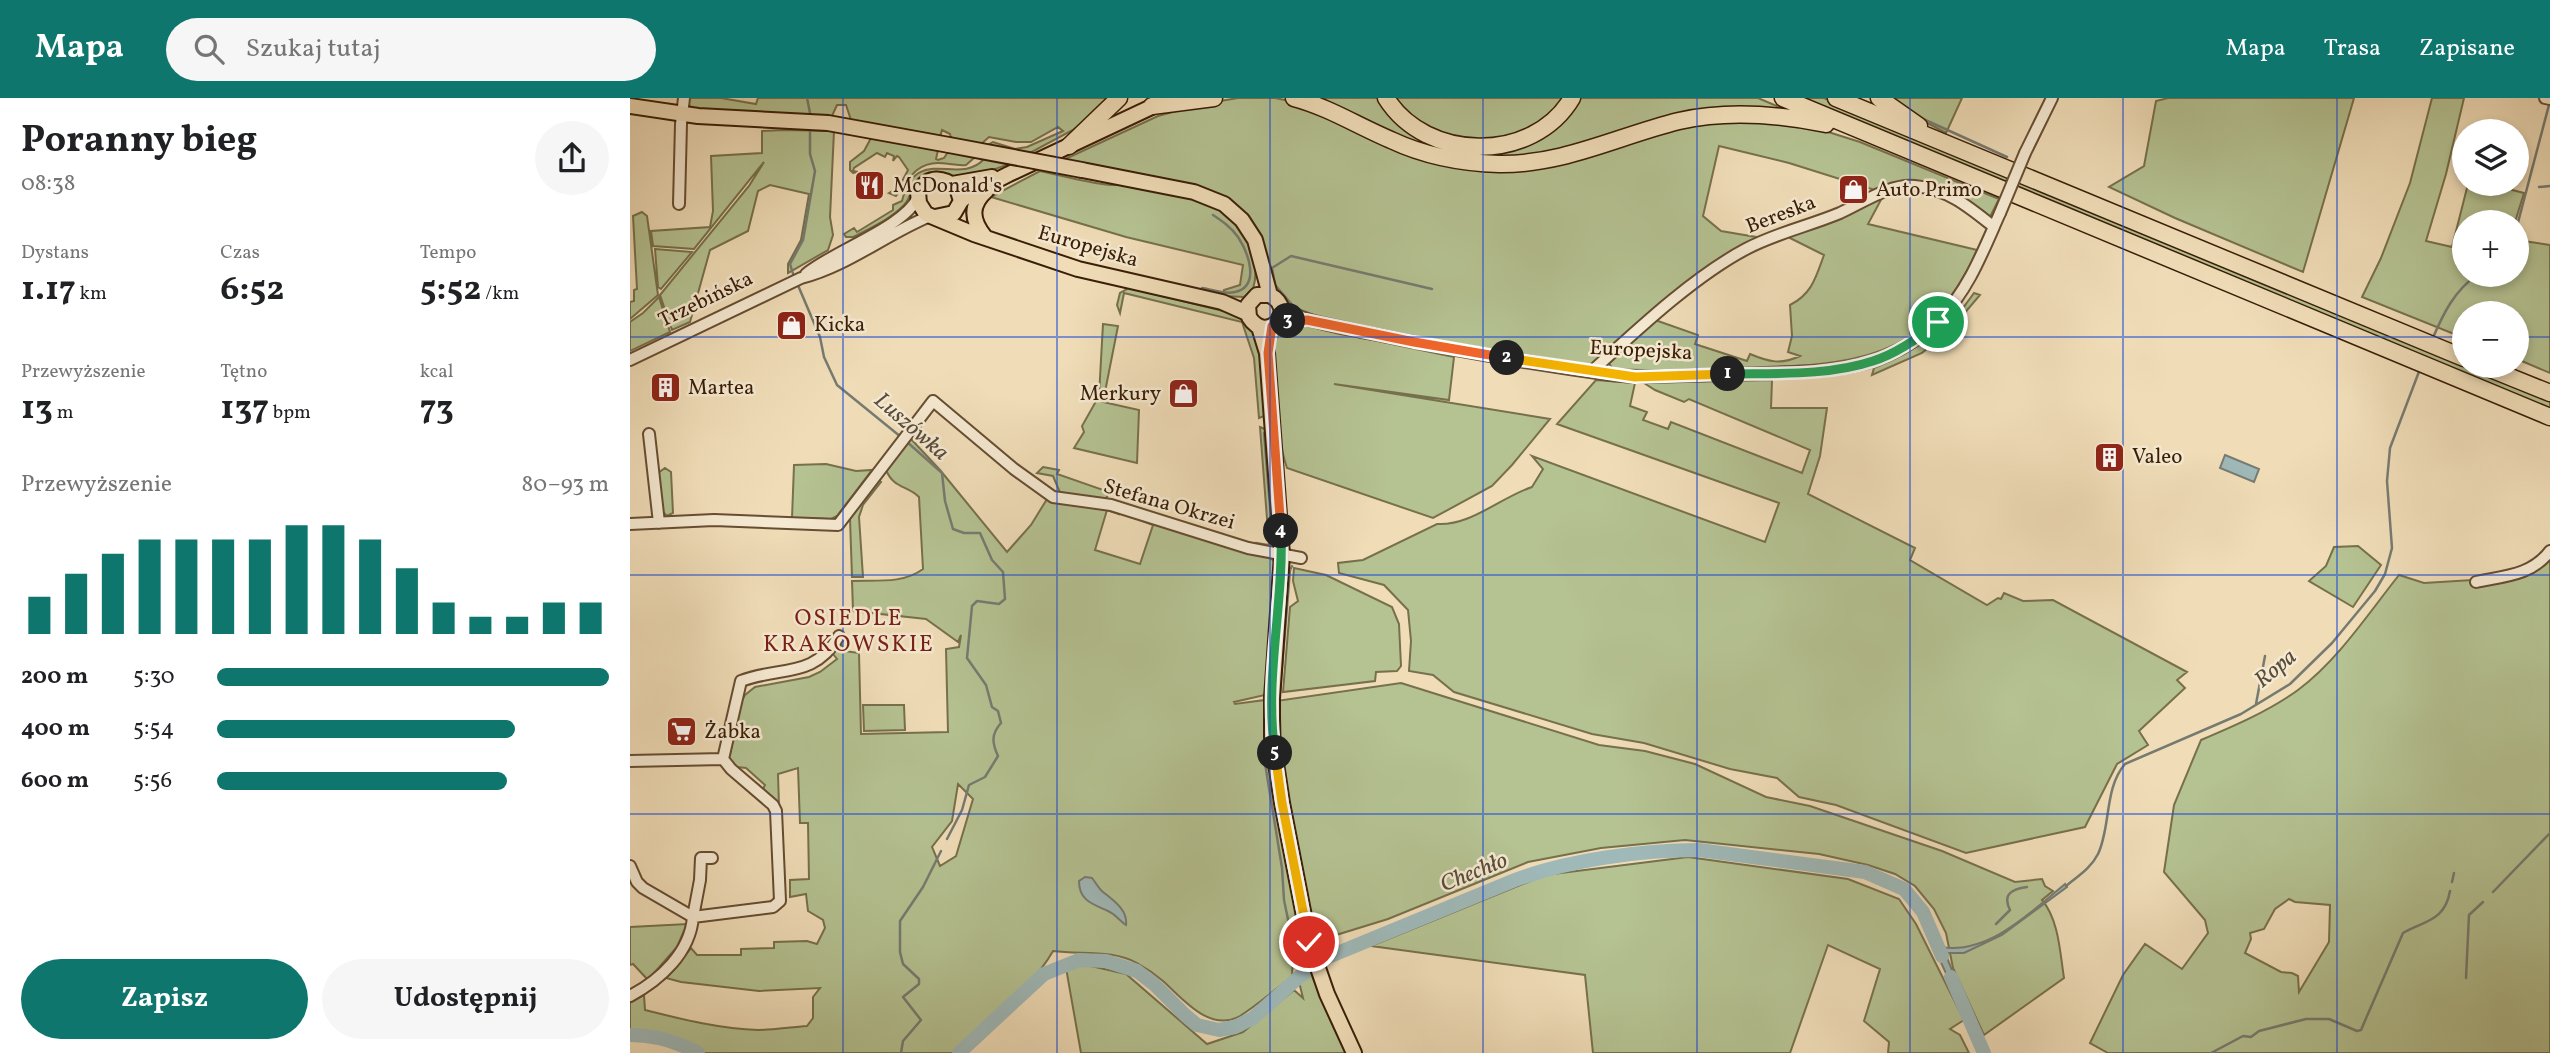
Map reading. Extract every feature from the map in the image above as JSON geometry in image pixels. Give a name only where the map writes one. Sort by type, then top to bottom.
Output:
[{"type":"highway","points":[[1069,146],[1119,98]]},
{"type":"highway","points":[[1152,106],[1214,98]]},
{"type":"highway","points":[[1294,98],[1322,107],[1405,146],[1439,157],[1479,163],[1545,161],[1583,152],[1678,121],[1730,114],[1782,116],[1863,131]]},
{"type":"highway","points":[[1386,98],[1406,121],[1423,132],[1451,144],[1480,147],[1512,142],[1534,133],[1558,116],[1572,98]]},
{"type":"highway","points":[[1783,98],[2550,417]]},
{"type":"highway","points":[[1836,98],[2452,353]]},
{"type":"highway","points":[[1879,98],[1947,145]]},
{"type":"highway","points":[[2144,248],[2225,258]]},
{"type":"highway","points":[[2513,378],[2550,393]]},
{"type":"main road","points":[[958,206],[959,190],[952,184],[941,179],[929,181],[920,188],[918,197],[922,210],[932,217],[949,216],[968,195],[1171,98]]},
{"type":"main road","points":[[630,106],[681,114],[801,121],[868,129],[1194,192],[1220,201],[1248,227],[1258,249],[1261,270],[1252,323],[1273,321]]},
{"type":"main road","points":[[952,184],[1009,174]]},
{"type":"main road","points":[[985,237],[975,223],[974,208],[978,198],[994,183]]},
{"type":"main road","name":"Europejska","points":[[958,206],[967,224],[985,237]]},
{"type":"main road","name":"Europejska","points":[[932,217],[1090,272],[1222,302],[1256,301]]},
{"type":"main road","points":[[1256,301],[1277,299],[1268,353],[1282,555],[1272,698],[1272,737],[1282,803],[1312,951],[1340,1028],[1354,1053]]},
{"type":"street","points":[[679,205],[681,114],[684,98]]},
{"type":"street","points":[[1994,227],[2052,98]]},
{"type":"street","name":"Bereska","points":[[1591,372],[1722,262],[1763,240],[1835,215],[1900,186],[1916,186],[1948,194],[1994,227]]},
{"type":"street","name":"Trzebińska","points":[[630,360],[796,280],[831,256],[896,220],[913,206],[918,197]]},
{"type":"street","name":"Trzebińska","points":[[796,280],[817,274],[932,217]]},
{"type":"street","name":"Europejska","points":[[1273,321],[1307,320],[1414,342],[1635,377],[1785,373],[1854,366],[1872,362],[1909,345],[1938,322],[1972,276],[1994,227]]},
{"type":"street","name":"Stefana Okrzei","points":[[659,523],[714,520],[838,525],[933,401],[1014,469],[1053,496],[1111,505],[1214,538],[1301,558]]},
{"type":"street","points":[[630,524],[659,523],[649,434]]},
{"type":"street","points":[[2476,582],[2531,569],[2541,563],[2550,551]]},
{"type":"street","points":[[723,759],[741,681],[813,664],[824,656],[839,636]]},
{"type":"street","points":[[630,761],[723,759]]},
{"type":"street","points":[[630,866],[637,882],[643,888],[693,917],[773,907],[780,901],[776,811],[773,805],[723,759]]},
{"type":"street","points":[[630,996],[651,984],[676,957],[688,938],[700,880],[701,858],[712,858]]},
{"type":"green space","points":[[688,98],[721,98],[756,104],[758,98],[1114,98],[1073,130],[1028,154],[986,146],[993,142],[1015,149],[1027,147],[1063,131],[1058,127],[1031,142],[989,137],[980,145],[951,139],[950,134],[942,130],[940,137],[852,123],[846,105],[837,105],[832,116],[818,116],[690,109]]},
{"type":"green space","points":[[1238,98],[1275,98],[1290,101],[1482,168],[1670,128],[1729,119],[1803,124],[1860,142],[1999,199],[1990,217],[1916,184],[1881,192],[1789,163],[1719,146],[1703,216],[1721,231],[1762,238],[1708,266],[1589,365],[1415,337],[1296,311],[1285,302],[1267,278],[1233,206],[1063,160],[1158,116]]},
{"type":"green space","points":[[1304,98],[1380,98],[1413,131],[1506,147],[1576,98],[1758,98],[1798,115],[1765,111],[1533,158],[1438,153]]},
{"type":"green space","points":[[1390,98],[1567,98],[1529,132],[1479,143],[1428,131]]},
{"type":"green space","points":[[1796,98],[1824,98],[2009,175],[2004,185]]},
{"type":"green space","points":[[1886,98],[1962,98],[1946,133]]},
{"type":"green space","points":[[2168,98],[2354,98],[2303,272],[2109,187],[2144,166],[2156,101]]},
{"type":"green space","points":[[2432,98],[2464,98],[2459,119],[2452,119],[2452,149],[2426,241],[2452,247],[2452,287],[2529,287],[2529,242],[2550,245],[2550,373],[2529,364],[2529,301],[2452,301],[2452,333],[2362,297],[2381,258],[2410,183]]},
{"type":"green space","points":[[762,131],[834,131],[830,217],[833,235],[828,250],[788,273],[788,264],[801,240],[809,194],[770,185],[758,191],[748,231],[710,250],[690,322],[672,330],[660,295],[749,186],[764,162],[694,249],[653,246],[651,231],[710,227],[713,211],[711,156],[762,153]]},
{"type":"green space","points":[[871,138],[938,150],[938,160],[944,158],[948,152],[975,157],[966,165],[938,163],[923,166],[896,196],[889,193],[899,187],[908,170],[899,157],[893,161],[894,156],[887,153],[885,157],[877,153],[854,168],[853,171],[858,172],[853,173],[850,170],[850,162],[864,151]]},
{"type":"green space","points":[[984,159],[1011,163],[971,176],[957,177],[934,172],[925,174],[917,180],[907,201],[893,215],[853,237],[846,237],[844,234],[854,228],[857,232],[893,210],[893,205],[902,201],[909,184],[917,174],[928,170],[963,169]]},
{"type":"green space","points":[[1040,171],[1106,185],[1165,190],[1216,206],[1235,221],[1253,253],[1253,289],[1244,297],[1223,296],[1224,290],[1240,285],[1243,265],[1126,237],[991,197]]},
{"type":"green space","points":[[2020,179],[2452,357],[2452,371],[2016,190]]},
{"type":"green space","points":[[1883,196],[1868,224],[1977,250],[1957,287],[1935,316],[1910,336],[1882,350],[1852,359],[1818,364],[1645,370],[1613,369],[1608,362],[1655,320],[1698,335],[1695,344],[1747,361],[1750,354],[1775,361],[1787,361],[1800,356],[1788,352],[1792,336],[1790,305],[1808,290],[1816,278],[1824,255],[1786,236]]},
{"type":"green space","points":[[2465,196],[2523,196],[2519,210],[2461,210]]},
{"type":"green space","points":[[642,212],[647,216],[658,295],[630,319],[630,302],[634,301],[634,290],[637,289],[633,216]]},
{"type":"green space","points":[[655,249],[692,252],[661,289],[658,287]]},
{"type":"green space","points":[[1129,288],[1240,315],[1255,332],[1261,357],[1264,416],[1259,418],[1254,358],[1242,322],[1124,293],[1120,313],[1117,305],[1120,293]]},
{"type":"green space","points":[[1974,293],[1980,295],[1951,329],[1922,353],[1872,375],[1874,368],[1930,338],[1965,306]]},
{"type":"green space","points":[[659,297],[670,332],[630,351],[630,322]]},
{"type":"green space","points":[[1103,324],[1118,326],[1103,402],[1139,410],[1137,463],[1074,448],[1084,432],[1082,426],[1099,396]]},
{"type":"green space","points":[[1290,326],[1306,326],[1454,357],[1449,400],[1334,384],[1550,419],[1492,486],[1433,518],[1287,468],[1277,420],[1273,379],[1275,344],[1279,332]]},
{"type":"green space","points":[[2468,378],[2502,378],[2550,398],[2550,412]]},
{"type":"green space","points":[[1596,380],[1635,383],[1630,406],[1647,412],[1643,420],[1668,429],[1671,422],[1802,473],[1810,450],[1689,399],[1684,402],[1644,383],[1772,380],[1771,408],[1827,408],[1820,456],[1808,494],[1915,548],[1910,560],[1987,605],[1998,598],[2001,599],[2004,593],[2023,601],[2053,600],[2187,672],[2177,680],[2185,688],[2139,731],[2148,745],[2117,764],[2085,827],[1966,853],[1836,805],[1799,797],[1777,778],[1730,769],[1644,743],[1592,734],[1454,692],[1433,675],[1409,671],[1411,641],[1408,610],[1384,585],[1339,573],[1338,563],[1363,560],[1437,524],[1474,516],[1532,487],[1543,469],[1532,456],[1765,542],[1779,503],[1557,424]]},
{"type":"green space","points":[[1260,427],[1267,430],[1275,543],[1271,548],[1255,547],[1256,543],[1269,545]]},
{"type":"green space","points":[[911,439],[1007,552],[1031,525],[1047,499],[1119,512],[1107,510],[1095,550],[1140,564],[1153,525],[1140,520],[1141,518],[1267,555],[1275,562],[1265,695],[1234,702],[1265,700],[1279,826],[1305,950],[1293,954],[1292,977],[1247,1012],[1229,1020],[1208,1017],[1137,963],[1106,954],[1053,951],[1020,992],[954,1053],[704,1053],[668,1037],[630,1030],[630,1003],[644,995],[645,1010],[729,1028],[764,1030],[807,1026],[813,1018],[813,997],[820,988],[759,991],[666,978],[691,948],[697,955],[741,955],[741,949],[774,948],[774,942],[807,941],[817,944],[825,928],[823,920],[808,911],[806,894],[790,897],[790,880],[809,879],[808,823],[800,823],[798,768],[778,774],[779,806],[762,791],[765,785],[746,768],[737,767],[729,759],[741,702],[745,695],[755,687],[809,677],[820,672],[837,659],[833,654],[840,642],[845,651],[859,653],[861,734],[948,732],[946,649],[959,647],[961,635],[958,642],[926,619],[853,611],[852,581],[898,579],[923,569],[919,497],[893,481],[886,470]],"holes":[[[958,784],[973,799],[956,856],[940,866],[932,847],[952,821]]]},
{"type":"green space","points":[[826,464],[856,471],[872,470],[837,516],[831,519],[792,518],[794,465]]},
{"type":"green space","points":[[1043,467],[1059,470],[1057,474],[1109,492],[1106,499],[1061,495],[1053,476],[1037,473]]},
{"type":"green space","points":[[665,468],[671,472],[673,513],[667,516],[662,511],[658,473]]},
{"type":"green space","points":[[878,480],[881,482],[863,505],[859,517],[863,577],[852,577],[850,519]]},
{"type":"green space","points":[[2358,546],[2381,565],[2353,607],[2309,581],[2326,566],[2334,547]]},
{"type":"green space","points":[[2550,554],[2550,1053],[2108,1053],[2090,1043],[2123,975],[2145,944],[2182,969],[2208,933],[2205,920],[2164,872],[2174,805],[2201,740],[2275,705],[2313,678],[2352,636],[2399,575],[2424,583],[2532,572]],"holes":[[[2289,899],[2330,905],[2329,942],[2299,992],[2298,976],[2281,972],[2245,953],[2251,939],[2250,933],[2264,929],[2275,909]]]},
{"type":"green space","points":[[1294,568],[1326,575],[1392,607],[1399,624],[1401,666],[1397,671],[1376,672],[1375,681],[1283,692],[1290,607],[1298,601],[1293,581]]},
{"type":"green space","points":[[1401,683],[1599,745],[1645,751],[1695,764],[1766,797],[1810,806],[1942,851],[2015,882],[2042,879],[2045,886],[2053,891],[2042,900],[2055,927],[2064,978],[1984,1035],[1953,968],[1946,933],[1934,909],[1915,886],[1895,874],[1868,865],[1819,854],[1685,840],[1601,848],[1528,862],[1388,919],[1336,935],[1330,929],[1325,930],[1314,944],[1278,750],[1276,701]]},
{"type":"green space","points":[[863,705],[904,705],[905,730],[864,731]]},
{"type":"green space","points":[[1688,857],[1848,879],[1899,899],[1916,924],[1964,1020],[1950,1029],[1960,1035],[1969,1053],[1888,1053],[1889,1042],[1864,1021],[1880,969],[1828,945],[1790,1053],[1593,1053],[1585,975],[1371,946],[1545,875]]},
{"type":"green space","points":[[687,924],[677,947],[648,980],[633,964],[630,965],[630,927]]},
{"type":"green space","points":[[1082,964],[1126,974],[1207,1044],[1243,1032],[1294,990],[1303,998],[1299,982],[1311,973],[1346,1053],[1081,1053],[1066,968]]},
{"type":"water","points":[[2225,455],[2259,469],[2254,482],[2220,468]]},
{"type":"water","points":[[1085,877],[1092,878],[1119,906],[1125,915],[1126,925],[1111,912],[1092,904],[1084,897],[1079,881]]},
{"type":"water","points":[[2065,884],[2067,887],[2002,935],[1964,953],[1945,953],[1962,994],[1956,995],[1931,941],[1937,938],[1941,947],[1958,948],[1992,938],[2023,918]]},
{"type":"waterway","name":"Luszówka","points":[[807,98],[811,118]]},
{"type":"waterway","name":"Ropa","points":[[2521,210],[2550,101]]},
{"type":"waterway","points":[[1921,118],[2007,157]]},
{"type":"waterway","name":"Luszówka","points":[[794,277],[790,264],[803,240],[815,171],[810,154],[810,129]]},
{"type":"waterway","points":[[2539,187],[2550,186]]},
{"type":"waterway","points":[[1202,288],[1231,293],[1243,289],[1250,276],[1248,259],[1238,237],[1213,215]]},
{"type":"waterway","points":[[1294,307],[1275,285],[1272,268],[1291,256],[1432,289]]},
{"type":"waterway","name":"Luszówka","points":[[797,283],[837,385],[901,437]]},
{"type":"waterway","name":"Ropa","points":[[2432,340],[2440,321],[2463,287]]},
{"type":"waterway","name":"Ropa","points":[[2066,886],[2088,868],[2098,854],[2114,784],[2125,764],[2241,714],[2290,684],[2332,643],[2375,591],[2385,574],[2392,548],[2387,481],[2390,448],[2420,369]]},
{"type":"waterway","points":[[1264,433],[1273,543]]},
{"type":"waterway","name":"Luszówka","points":[[906,441],[942,473],[945,501],[953,529],[964,533],[980,533],[992,560],[1003,572],[1005,599],[999,604],[977,601],[972,606],[967,658],[986,685],[992,707],[998,711],[1001,723],[995,731],[994,739],[998,756],[985,777],[969,785],[962,810],[947,839]]},
{"type":"waterway","points":[[1280,693],[1292,566]]},
{"type":"waterway","points":[[2256,704],[2265,656]]},
{"type":"waterway","points":[[1279,702],[1281,741]]},
{"type":"waterway","points":[[1264,757],[1292,939]]},
{"type":"waterway","points":[[2493,892],[2550,833]]},
{"type":"waterway","name":"Chechło","points":[[959,1053],[1044,974],[1079,960],[1106,961],[1137,971],[1197,1025],[1219,1030],[1235,1027],[1253,1018],[1299,977],[1328,957],[1515,880],[1558,867],[1630,854],[1699,850],[1865,872],[1904,889],[1923,912],[1942,956]]},
{"type":"waterway","name":"Luszówka","points":[[901,1053],[903,1041],[921,1020],[903,997],[919,984],[919,979],[903,964],[900,952],[900,921],[923,887],[941,851]]},
{"type":"waterway","points":[[2452,882],[2454,873]]},
{"type":"waterway","points":[[1996,924],[2010,910],[2007,900],[2010,893],[2027,887]]},
{"type":"waterway","points":[[2211,1053],[2243,1036],[2251,1037],[2259,1031],[2306,1019],[2329,1019],[2357,1031],[2361,1030],[2403,933],[2432,919],[2444,909],[2450,891]]},
{"type":"waterway","points":[[2466,978],[2469,915],[2483,902]]},
{"type":"waterway","name":"Chechło","points":[[1299,971],[1302,980]]},
{"type":"waterway","name":"Chechło","points":[[1951,977],[1984,1053]]},
{"type":"waterway","name":"Chechło","points":[[630,1035],[665,1040],[698,1053]]},
{"type":"place","name":"McDonald's","points":[[870,186]]},
{"type":"place","name":"Auto Primo","points":[[1853,190]]},
{"type":"place","name":"Kicka","points":[[791,325]]},
{"type":"place","name":"Martea","points":[[665,388]]},
{"type":"place","name":"Merkury","points":[[1184,394]]},
{"type":"place","name":"Valeo","points":[[2109,457]]},
{"type":"place","name":"Żabka","points":[[681,732]]},
{"type":"district","name":"OSIEDLE KRAKOWSKIE","points":[[849,632]]},
{"type":"route","points":[[1309,942],[1272,737],[1273,675],[1282,555],[1268,353],[1272,326],[1278,322],[1307,320],[1414,342],[1635,377],[1785,373],[1854,366],[1872,362],[1909,345],[1938,322]]}]
